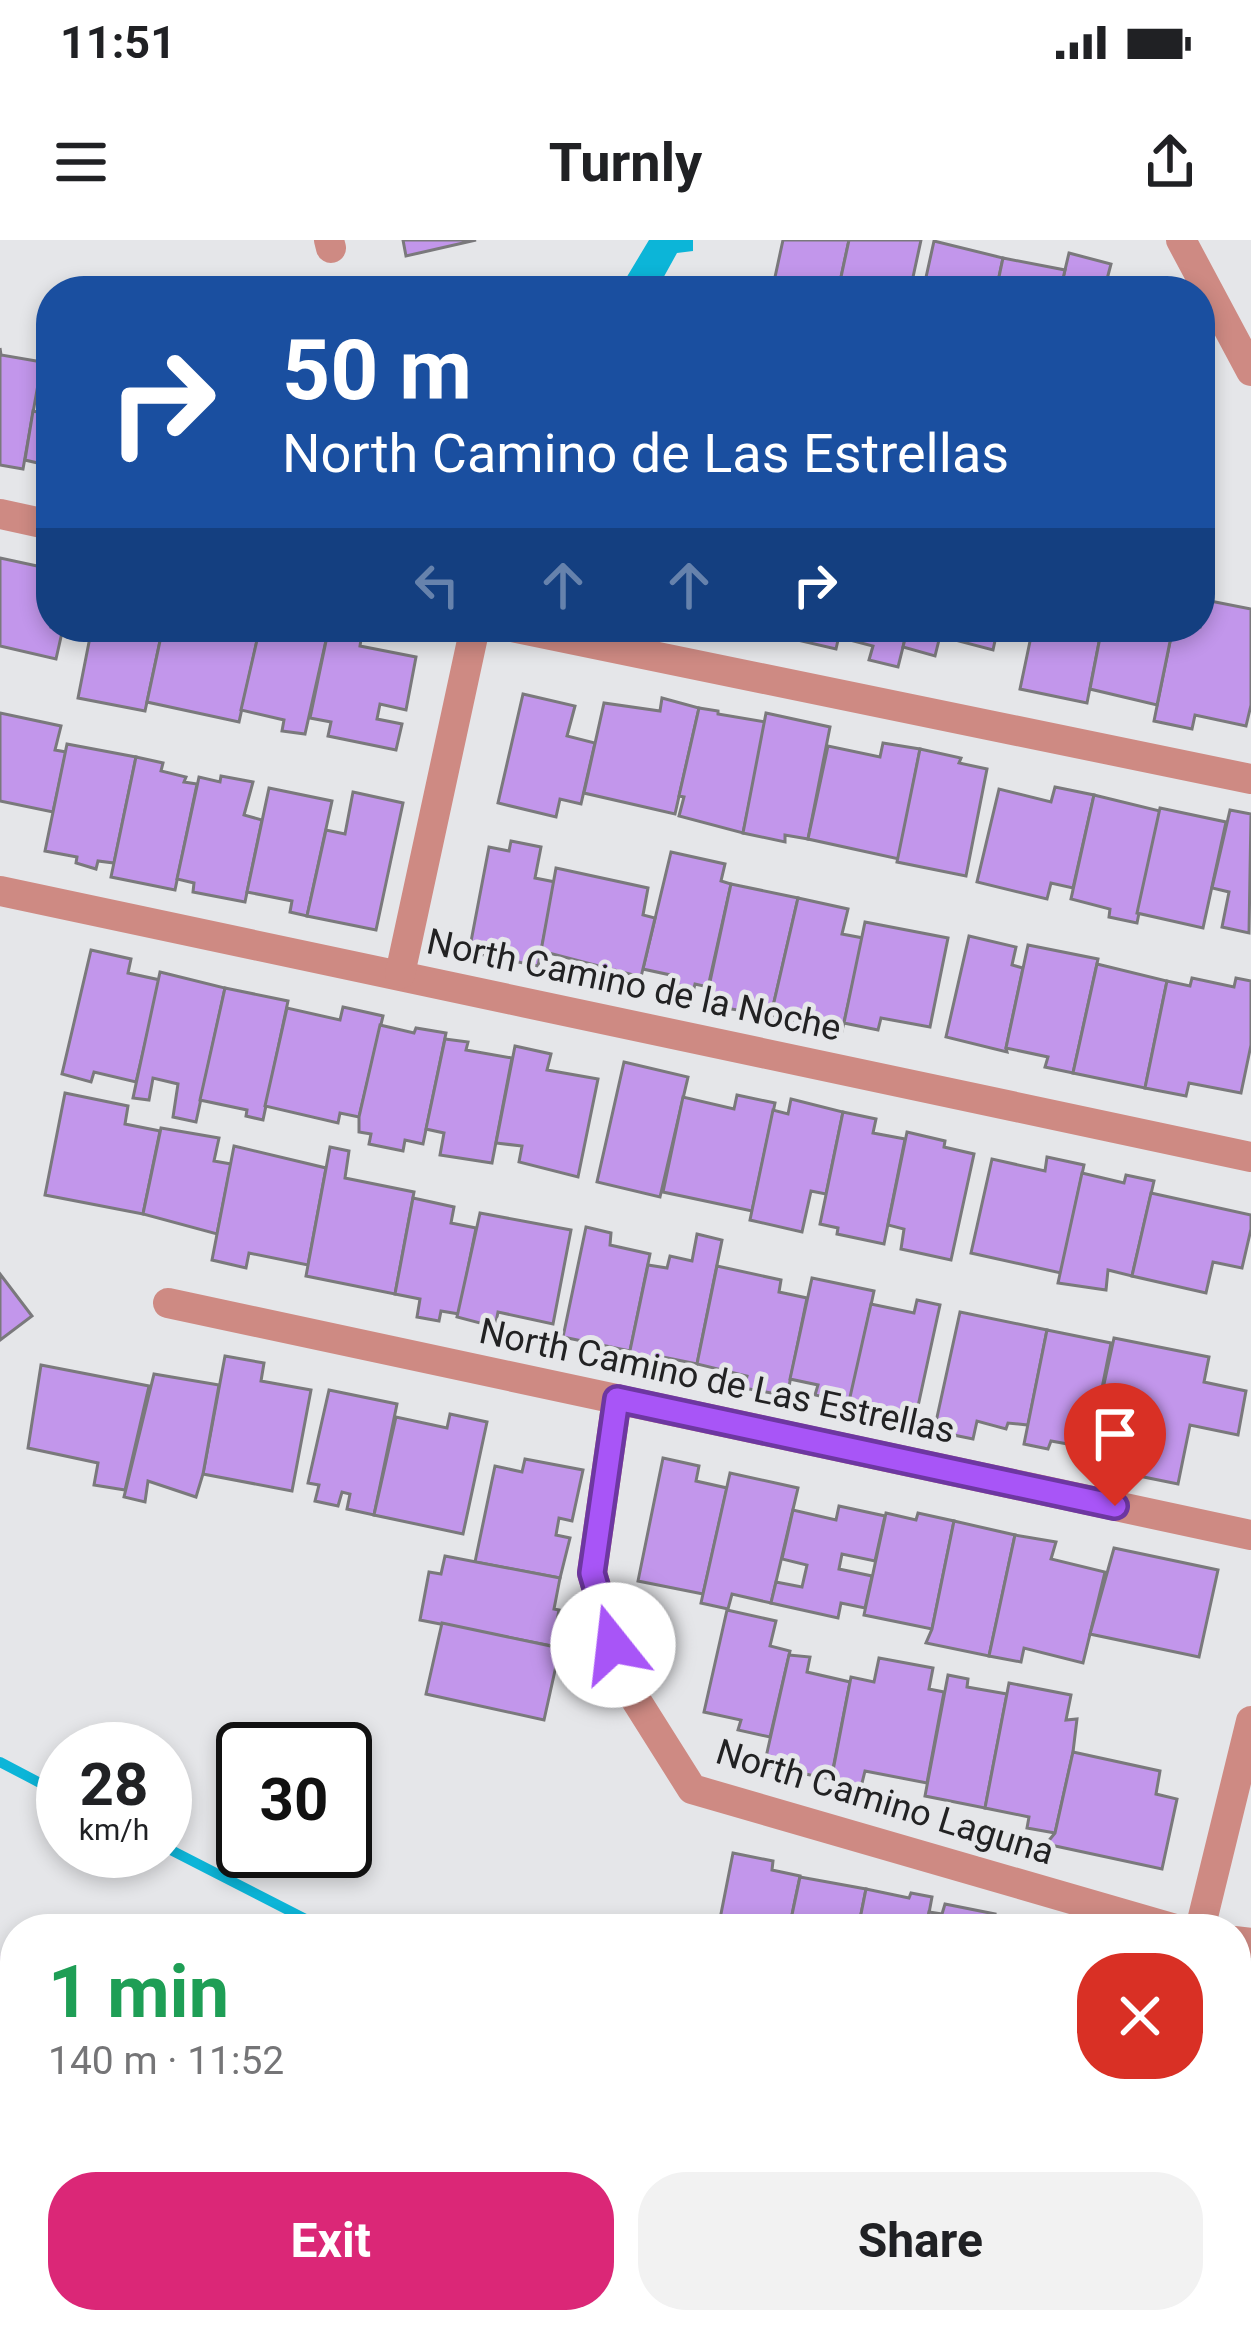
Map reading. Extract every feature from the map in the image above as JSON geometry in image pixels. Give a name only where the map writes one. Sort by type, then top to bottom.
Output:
[{"type":"street","points":[[1181,240],[1200,276]]},
{"type":"street","points":[[1215,304],[1251,371]]},
{"type":"street","points":[[0,514],[36,522]]},
{"type":"street","points":[[400,974],[472,642]]},
{"type":"street","points":[[585,642],[1251,779]]},
{"type":"street","name":"North Camino de la Noche","points":[[0,890],[1251,1157]]},
{"type":"street","name":"North Camino de Las Estrellas","points":[[168,1303],[1251,1534]]},
{"type":"street","name":"North Camino Laguna","points":[[617,1399],[592,1573],[624,1681],[692,1789],[1123,1914]]},
{"type":"street","points":[[1205,1914],[1251,1721]]},
{"type":"water","points":[[649,240],[693,240],[693,251],[677,253],[664,276],[627,276]]},
{"type":"building","points":[[403,240],[476,240],[406,256]]},
{"type":"building","points":[[783,240],[849,240],[841,276],[775,276]]},
{"type":"building","points":[[849,240],[921,240],[913,276],[841,276]]},
{"type":"building","points":[[934,241],[1003,258],[999,276],[926,276]]},
{"type":"building","points":[[1069,253],[1111,264],[1108,276],[1064,276]]},
{"type":"building","points":[[1003,258],[1065,270],[1064,276],[999,276]]},
{"type":"building","points":[[0,348],[1,355],[36,361],[36,396],[23,469],[0,465]]},
{"type":"building","points":[[33,411],[36,463],[25,460]]},
{"type":"building","points":[[0,558],[36,566],[36,642],[60,642],[56,659],[0,646]]},
{"type":"building","points":[[1215,602],[1251,609],[1251,705],[1246,726],[1195,715],[1192,729],[1154,721],[1170,642],[1215,642]]},
{"type":"building","points":[[89,642],[160,642],[145,711],[78,698]]},
{"type":"building","points":[[160,642],[257,642],[239,722],[147,702]]},
{"type":"building","points":[[257,642],[326,642],[305,734],[282,731],[284,720],[241,710]]},
{"type":"building","points":[[326,642],[361,642],[360,646],[416,657],[406,710],[380,704],[377,719],[402,724],[396,750],[328,736],[331,722],[310,718]]},
{"type":"building","points":[[806,642],[838,642],[836,649]]},
{"type":"building","points":[[857,642],[904,642],[898,667],[869,660],[873,646]]},
{"type":"building","points":[[904,642],[938,642],[935,656],[903,647]]},
{"type":"building","points":[[963,642],[995,642],[993,650]]},
{"type":"building","points":[[1030,642],[1099,642],[1087,703],[1020,689]]},
{"type":"building","points":[[1099,642],[1170,642],[1157,705],[1090,689]]},
{"type":"building","points":[[523,694],[575,706],[567,736],[595,743],[581,804],[560,799],[556,817],[498,803]]},
{"type":"building","points":[[662,698],[699,708],[675,814],[584,793],[604,703],[660,711]]},
{"type":"building","points":[[699,708],[766,722],[743,833],[679,816],[684,797],[679,796]]},
{"type":"building","points":[[0,713],[61,726],[55,750],[66,752],[53,812],[0,801]]},
{"type":"building","points":[[766,713],[830,727],[808,839],[785,835],[785,842],[743,833]]},
{"type":"building","points":[[883,743],[920,749],[899,859],[808,839],[828,746],[880,757]]},
{"type":"building","points":[[67,744],[136,757],[114,863],[98,861],[96,869],[76,863],[77,857],[45,851]]},
{"type":"building","points":[[920,749],[987,769],[966,876],[897,862]]},
{"type":"building","points":[[136,757],[163,763],[161,771],[197,784],[175,890],[111,877]]},
{"type":"building","points":[[221,776],[253,782],[244,815],[262,820],[245,902],[193,892],[194,883],[177,879],[199,777],[220,782]]},
{"type":"building","points":[[1055,787],[1094,795],[1073,888],[1051,883],[1047,899],[977,882],[999,789],[1051,802]]},
{"type":"building","points":[[269,788],[332,801],[307,916],[290,912],[292,901],[247,892]]},
{"type":"building","points":[[353,792],[403,803],[376,930],[307,916],[326,830],[345,834]]},
{"type":"building","points":[[1094,795],[1160,811],[1137,923],[1109,917],[1110,909],[1071,899]]},
{"type":"building","points":[[1160,808],[1226,822],[1203,928],[1137,913]]},
{"type":"building","points":[[1230,810],[1251,814],[1249,933],[1222,927],[1229,892],[1212,888]]},
{"type":"building","points":[[511,841],[541,847],[535,878],[555,882],[538,966],[469,952],[489,847],[509,851]]},
{"type":"building","points":[[671,852],[725,864],[721,881],[731,884],[708,987],[673,984],[675,976],[643,969]]},
{"type":"building","points":[[556,868],[648,888],[643,915],[655,918],[641,977],[541,951]]},
{"type":"building","points":[[731,884],[798,898],[771,1015],[705,1005]]},
{"type":"building","points":[[798,898],[848,909],[842,934],[863,938],[842,1031],[771,1015]]},
{"type":"building","points":[[865,922],[948,938],[930,1027],[881,1018],[878,1030],[844,1023]]},
{"type":"building","points":[[969,936],[1016,947],[1012,965],[1023,968],[1007,1052],[946,1037]]},
{"type":"building","points":[[1028,945],[1098,959],[1073,1073],[1045,1067],[1048,1057],[1006,1048]]},
{"type":"building","points":[[91,950],[131,959],[128,973],[160,980],[136,1082],[94,1072],[91,1082],[62,1074]]},
{"type":"building","points":[[1097,964],[1167,981],[1145,1088],[1073,1073]]},
{"type":"building","points":[[160,972],[225,988],[196,1122],[173,1117],[178,1084],[153,1078],[149,1100],[133,1098]]},
{"type":"building","points":[[1192,978],[1234,987],[1236,978],[1251,981],[1251,1045],[1241,1093],[1189,1083],[1186,1096],[1145,1088],[1167,981],[1190,986]]},
{"type":"building","points":[[225,988],[288,1001],[263,1120],[246,1116],[247,1110],[200,1100]]},
{"type":"building","points":[[343,1007],[383,1016],[359,1117],[340,1113],[338,1123],[265,1106],[287,1008],[340,1020]]},
{"type":"building","points":[[380,1025],[414,1033],[416,1028],[446,1033],[423,1144],[405,1140],[403,1151],[369,1144],[371,1134],[359,1132]]},
{"type":"building","points":[[445,1039],[468,1042],[466,1050],[512,1058],[492,1163],[440,1155],[444,1133],[426,1129]]},
{"type":"building","points":[[515,1046],[551,1054],[547,1070],[598,1079],[578,1177],[519,1162],[522,1146],[496,1143]]},
{"type":"building","points":[[624,1062],[688,1077],[660,1197],[597,1182]]},
{"type":"building","points":[[65,1093],[128,1106],[125,1124],[160,1131],[143,1214],[45,1195]]},
{"type":"building","points":[[737,1095],[775,1103],[752,1211],[663,1192],[683,1097],[734,1109]]},
{"type":"building","points":[[791,1099],[843,1112],[826,1194],[811,1191],[802,1232],[750,1220],[773,1110],[788,1114]]},
{"type":"building","points":[[843,1112],[876,1119],[873,1133],[905,1139],[884,1244],[837,1234],[838,1228],[820,1224]]},
{"type":"building","points":[[161,1128],[219,1138],[214,1161],[231,1164],[217,1234],[143,1214]]},
{"type":"building","points":[[907,1132],[974,1154],[951,1260],[901,1249],[904,1229],[888,1225]]},
{"type":"building","points":[[234,1146],[326,1168],[308,1265],[249,1253],[246,1268],[212,1260]]},
{"type":"building","points":[[330,1147],[349,1151],[345,1178],[414,1192],[395,1294],[306,1276]]},
{"type":"building","points":[[1047,1157],[1084,1165],[1061,1273],[971,1253],[992,1159],[1045,1171]]},
{"type":"building","points":[[1082,1173],[1124,1183],[1126,1175],[1154,1181],[1132,1276],[1108,1270],[1106,1290],[1058,1283]]},
{"type":"building","points":[[1151,1193],[1251,1215],[1242,1268],[1213,1262],[1206,1293],[1132,1276]]},
{"type":"building","points":[[413,1198],[454,1207],[451,1223],[476,1228],[459,1314],[441,1311],[439,1321],[417,1317],[420,1299],[395,1294]]},
{"type":"building","points":[[480,1213],[571,1230],[553,1324],[498,1312],[495,1327],[457,1317]]},
{"type":"building","points":[[586,1227],[611,1233],[610,1245],[650,1254],[630,1351],[563,1337]]},
{"type":"building","points":[[697,1234],[722,1240],[697,1364],[663,1357],[661,1367],[628,1360],[648,1265],[667,1268],[670,1256],[692,1261]]},
{"type":"building","points":[[717,1266],[781,1280],[779,1292],[807,1298],[787,1396],[744,1388],[747,1376],[697,1364]]},
{"type":"building","points":[[0,1274],[32,1316],[0,1340]]},
{"type":"building","points":[[812,1278],[874,1291],[850,1403],[815,1395],[818,1385],[790,1379]]},
{"type":"building","points":[[917,1300],[940,1305],[915,1420],[848,1406],[871,1304],[914,1313]]},
{"type":"building","points":[[960,1312],[1047,1330],[1028,1425],[1008,1423],[1006,1429],[977,1421],[973,1439],[934,1431]]},
{"type":"building","points":[[1047,1330],[1111,1343],[1090,1448],[1051,1441],[1048,1449],[1024,1444]]},
{"type":"building","points":[[1114,1338],[1209,1357],[1204,1382],[1246,1391],[1238,1435],[1190,1425],[1178,1484],[1134,1475],[1136,1468],[1088,1458]]},
{"type":"building","points":[[225,1356],[264,1363],[261,1381],[311,1390],[292,1491],[203,1474]]},
{"type":"building","points":[[41,1365],[149,1386],[125,1490],[94,1485],[98,1463],[28,1448]]},
{"type":"building","points":[[154,1374],[219,1385],[196,1497],[148,1481],[145,1502],[124,1497]]},
{"type":"building","points":[[329,1390],[397,1404],[374,1515],[347,1509],[350,1494],[342,1492],[338,1506],[315,1501],[319,1485],[308,1483]]},
{"type":"building","points":[[450,1414],[487,1422],[463,1534],[374,1515],[396,1417],[447,1428]]},
{"type":"building","points":[[663,1458],[699,1466],[696,1481],[727,1488],[703,1594],[638,1581]]},
{"type":"building","points":[[525,1459],[583,1470],[572,1521],[559,1518],[556,1535],[570,1538],[560,1578],[475,1562],[495,1466],[522,1472]]},
{"type":"building","points":[[730,1473],[798,1488],[771,1603],[732,1594],[728,1609],[701,1603]]},
{"type":"building","points":[[839,1506],[885,1516],[875,1561],[842,1554],[839,1569],[872,1576],[865,1608],[841,1603],[838,1618],[771,1603],[776,1582],[802,1587],[807,1565],[782,1559],[793,1510],[836,1520]]},
{"type":"building","points":[[886,1513],[916,1520],[918,1513],[954,1521],[932,1629],[864,1615]]},
{"type":"building","points":[[954,1521],[1015,1535],[989,1656],[926,1643]]},
{"type":"building","points":[[1015,1535],[1056,1542],[1051,1559],[1105,1572],[1083,1663],[1024,1648],[1021,1662],[989,1656]]},
{"type":"building","points":[[1114,1548],[1218,1570],[1199,1657],[1090,1634]]},
{"type":"building","points":[[445,1556],[560,1578],[552,1646],[420,1620],[429,1572],[441,1574]]},
{"type":"building","points":[[727,1610],[776,1621],[770,1646],[790,1651],[770,1737],[738,1730],[741,1720],[704,1712]]},
{"type":"building","points":[[442,1623],[560,1648],[544,1720],[426,1694]]},
{"type":"building","points":[[789,1655],[810,1657],[807,1672],[850,1682],[831,1779],[764,1766]]},
{"type":"building","points":[[879,1658],[933,1668],[929,1689],[944,1692],[927,1783],[865,1771],[861,1787],[831,1781],[851,1677],[874,1682]]},
{"type":"building","points":[[948,1675],[968,1679],[967,1687],[1007,1694],[985,1808],[925,1796]]},
{"type":"building","points":[[1009,1683],[1071,1695],[1066,1720],[1077,1719],[1055,1833],[1027,1828],[1029,1817],[985,1808]]},
{"type":"building","points":[[1073,1752],[1160,1771],[1156,1794],[1177,1799],[1162,1869],[1046,1844],[1055,1833]]},
{"type":"building","points":[[733,1853],[773,1861],[772,1870],[800,1876],[792,1914],[721,1914]]},
{"type":"building","points":[[800,1877],[866,1889],[861,1914],[792,1914]]},
{"type":"building","points":[[866,1889],[909,1898],[911,1893],[932,1897],[929,1914],[861,1914]]},
{"type":"building","points":[[945,1904],[995,1914],[942,1914]]},
{"type":"waterway","points":[[0,1762],[36,1781]]},
{"type":"waterway","points":[[192,1861],[296,1914]]},
{"type":"route","points":[[613,1645],[592,1573],[617,1399],[1115,1506]]}]
